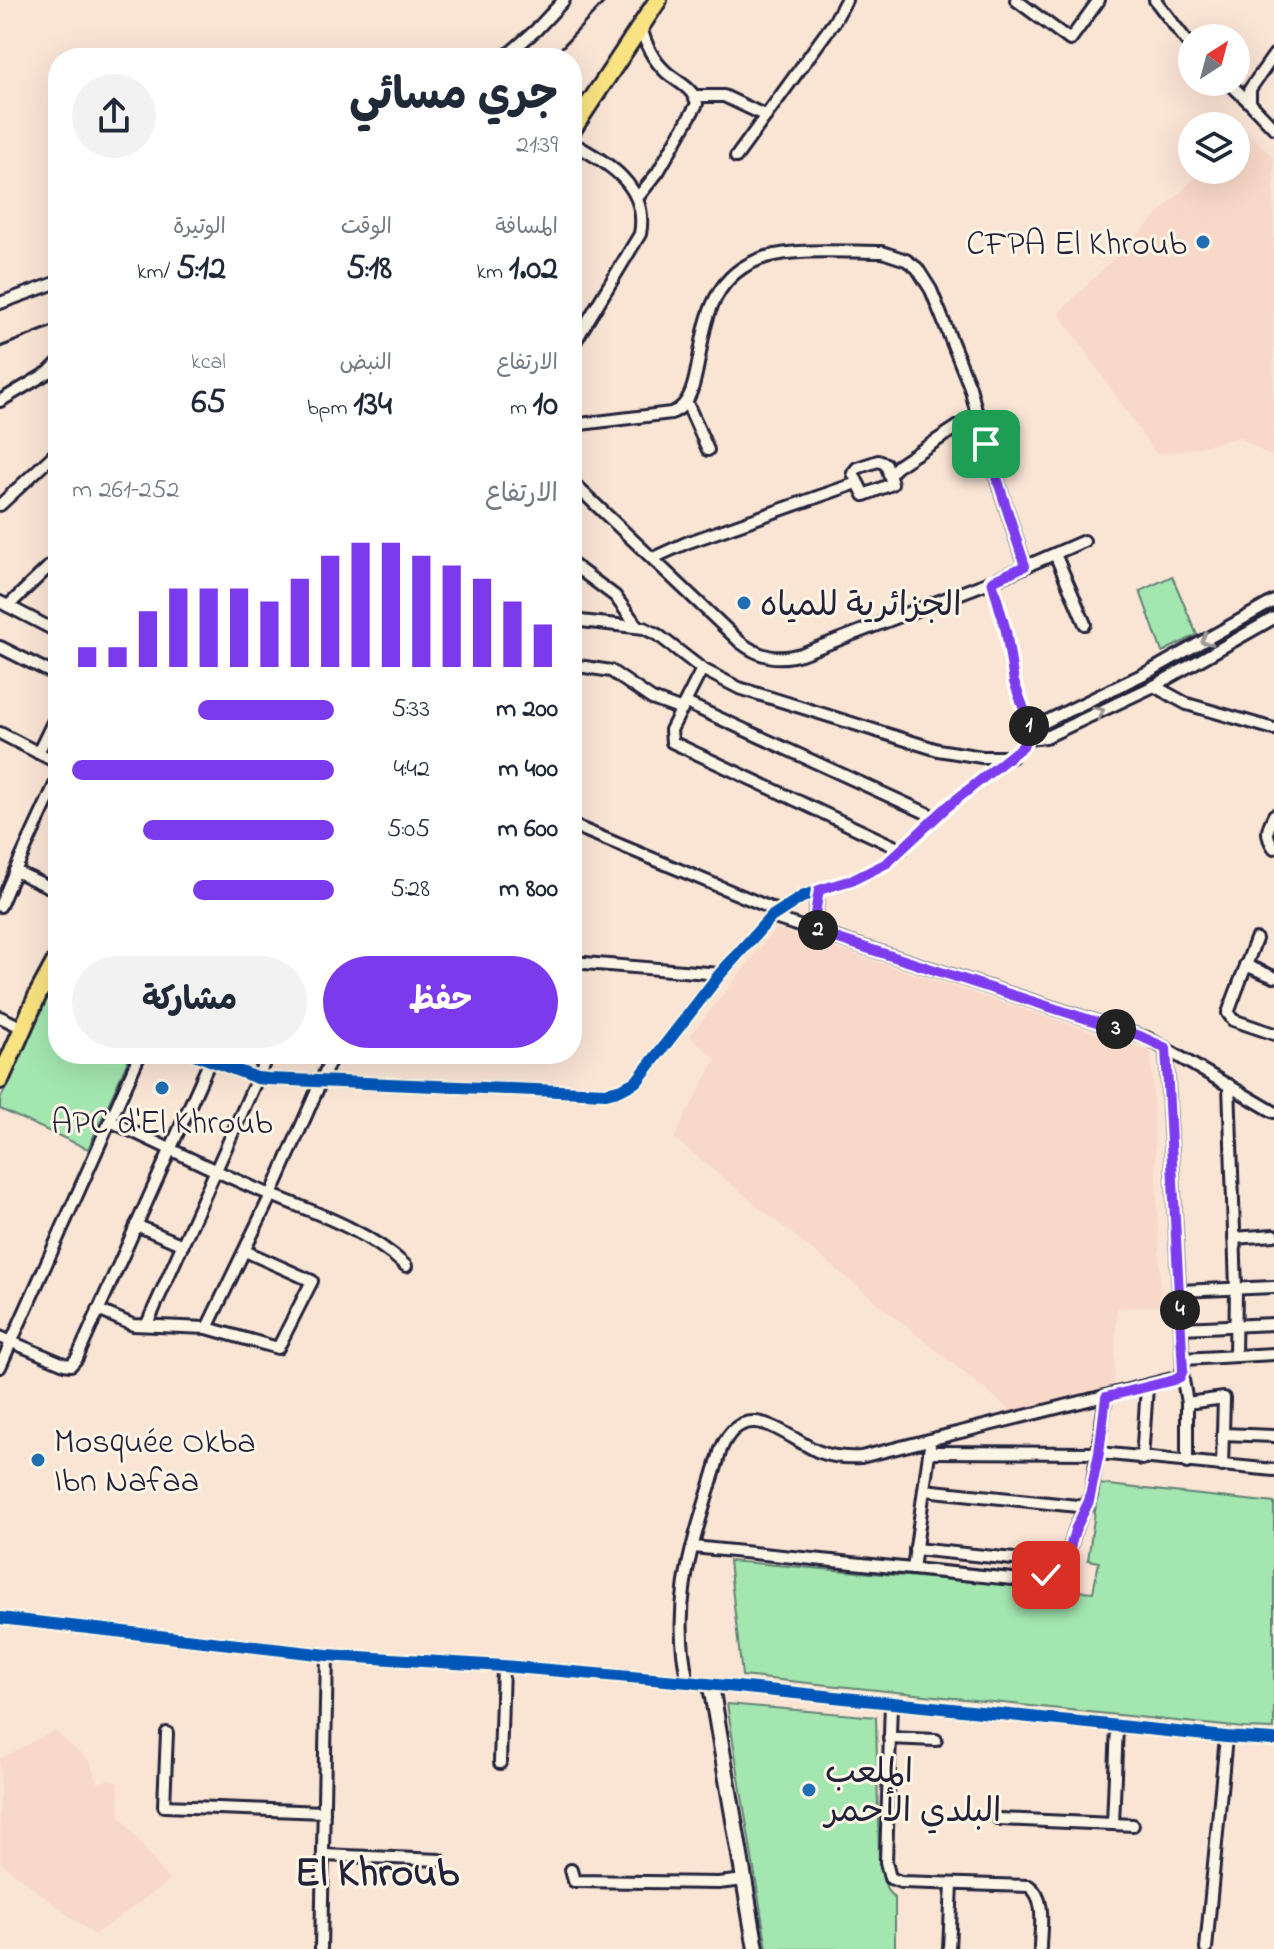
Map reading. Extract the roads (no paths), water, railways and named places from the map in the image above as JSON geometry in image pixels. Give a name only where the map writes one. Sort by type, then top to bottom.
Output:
[{"type":"main road","points":[[582,115],[658,0]]},
{"type":"main road","points":[[0,1080],[23,1028],[48,992]]},
{"type":"street","points":[[515,48],[564,0]]},
{"type":"street","points":[[736,157],[834,22],[845,0]]},
{"type":"street","points":[[1016,0],[1070,40],[1099,0]]},
{"type":"street","points":[[1155,0],[1178,30]]},
{"type":"street","points":[[638,197],[658,172],[697,104],[695,96],[659,64],[647,46],[641,26]]},
{"type":"street","points":[[1250,103],[1250,89],[1274,55]]},
{"type":"street","points":[[695,96],[724,96],[766,116]]},
{"type":"street","points":[[1243,96],[1274,128]]},
{"type":"street","points":[[582,150],[622,177],[638,197],[642,222],[640,234],[582,330]]},
{"type":"street","points":[[708,450],[687,403],[709,309],[726,282],[751,262],[782,253],[882,252],[906,260],[925,278],[965,372],[1025,566]]},
{"type":"street","points":[[0,303],[48,286]]},
{"type":"street","points":[[0,401],[48,373]]},
{"type":"street","points":[[582,424],[671,413],[687,403]]},
{"type":"street","points":[[890,474],[977,414]]},
{"type":"street","points":[[0,505],[48,460]]},
{"type":"street","points":[[878,461],[886,464],[893,482],[891,486],[868,495],[862,494],[857,483],[855,470],[878,461]]},
{"type":"street","points":[[653,558],[686,543],[857,483]]},
{"type":"street","points":[[582,491],[740,642],[750,650],[775,658],[801,654],[992,581],[1084,541]]},
{"type":"street","points":[[1055,554],[1085,624]]},
{"type":"street","points":[[48,567],[4,604],[48,627]]},
{"type":"street","points":[[582,571],[615,596],[637,626]]},
{"type":"street","points":[[225,1064],[257,1078],[320,1082],[606,1093],[637,1081],[720,974],[774,914],[819,890],[866,874],[887,863],[935,817],[1012,757],[1027,739],[1029,723],[1014,682],[1006,631],[992,581]]},
{"type":"street","points":[[1029,723],[1045,722],[1152,670],[1274,601]]},
{"type":"street","points":[[1027,739],[1046,737],[1154,686],[1274,618]]},
{"type":"street","points":[[582,621],[637,626],[658,635],[702,669],[739,688],[938,750],[982,757],[1012,757]]},
{"type":"street","points":[[0,647],[48,671]]},
{"type":"street","points":[[582,667],[611,671],[652,699],[684,706],[935,817]]},
{"type":"street","points":[[702,669],[670,733],[675,745],[902,850]]},
{"type":"street","points":[[1154,686],[1187,704],[1274,729]]},
{"type":"street","points":[[38,753],[48,732]]},
{"type":"street","points":[[0,733],[48,758]]},
{"type":"street","points":[[0,906],[48,800]]},
{"type":"street","points":[[1274,815],[1267,828],[1267,838],[1274,848]]},
{"type":"street","points":[[582,829],[820,933],[1140,1036],[1274,1112]]},
{"type":"street","points":[[15,871],[48,886]]},
{"type":"street","points":[[819,890],[815,914],[820,933]]},
{"type":"street","points":[[1256,939],[1228,1013],[1229,1017],[1274,1034]]},
{"type":"street","points":[[582,963],[720,974]]},
{"type":"street","points":[[1245,965],[1274,977]]},
{"type":"street","points":[[0,1017],[23,1028]]},
{"type":"street","points":[[1166,1048],[1182,1374],[1187,1403],[1187,1463]]},
{"type":"street","points":[[0,1367],[5,1339],[136,1064]]},
{"type":"street","points":[[5,1339],[71,1365],[77,1358],[208,1064]]},
{"type":"street","points":[[147,1324],[263,1064]]},
{"type":"street","points":[[207,1328],[271,1195],[328,1064]]},
{"type":"street","points":[[1229,1085],[1236,1288],[1233,1328],[1235,1356]]},
{"type":"street","points":[[110,1121],[369,1237],[406,1266]]},
{"type":"street","points":[[136,1225],[183,1245]]},
{"type":"street","points":[[1234,1238],[1274,1235]]},
{"type":"street","points":[[98,1310],[133,1325],[207,1328],[278,1348],[312,1281],[245,1251]]},
{"type":"street","points":[[1179,1291],[1274,1287]]},
{"type":"street","points":[[1181,1328],[1274,1324]]},
{"type":"street","points":[[1183,1359],[1274,1354]]},
{"type":"street","points":[[688,1682],[682,1650],[680,1610],[684,1578],[721,1449],[729,1436],[741,1426],[756,1422],[771,1424],[817,1450],[839,1457],[861,1457],[930,1446],[1177,1379],[1182,1374]]},
{"type":"street","points":[[1142,1459],[1147,1387]]},
{"type":"street","points":[[915,1549],[1056,1563],[1063,1561],[1087,1507],[1099,1453],[1106,1397]]},
{"type":"street","points":[[1187,1403],[1224,1398],[1222,1466]]},
{"type":"street","points":[[1223,1434],[1274,1436]]},
{"type":"street","points":[[930,1446],[1099,1453],[1274,1470]]},
{"type":"street","points":[[913,1569],[930,1446]]},
{"type":"street","points":[[924,1490],[1087,1507]]},
{"type":"street","points":[[693,1547],[1033,1581],[1043,1577],[1056,1563]]},
{"type":"street","points":[[0,1618],[327,1655],[688,1682],[1274,1740]]},
{"type":"street","points":[[321,1949],[327,1655]]},
{"type":"street","points":[[500,1763],[503,1666]]},
{"type":"street","points":[[711,1686],[756,1949]]},
{"type":"street","points":[[891,1703],[886,1862],[890,1878],[901,1882],[1029,1886],[1041,1900],[1040,1949]]},
{"type":"street","points":[[1113,1824],[1117,1726]]},
{"type":"street","points":[[167,1733],[164,1806],[324,1812]]},
{"type":"street","points":[[1206,1949],[1226,1737]]},
{"type":"street","points":[[889,1738],[936,1740]]},
{"type":"street","points":[[999,1819],[1133,1825]]},
{"type":"street","points":[[323,1855],[440,1860]]},
{"type":"street","points":[[571,1870],[574,1881],[718,1883],[745,1880]]},
{"type":"street","points":[[949,1949],[952,1884]]},
{"type":"railway","points":[[561,48],[606,0]]},
{"type":"railway","points":[[0,347],[48,328]]},
{"type":"place","name":"CFPA El Khroub","points":[[1203,242]]},
{"type":"place","name":"الجزائرية للمياه","points":[[744,603]]},
{"type":"place","name":"APC d'El Khroub","points":[[162,1088]]},
{"type":"place","name":"Mosquée Okba Ibn Nafaa","points":[[38,1460]]},
{"type":"place","name":"الملعب البلدي الأحمر","points":[[809,1790]]},
{"type":"district","name":"El Khroub","points":[[377,1870]]}]
